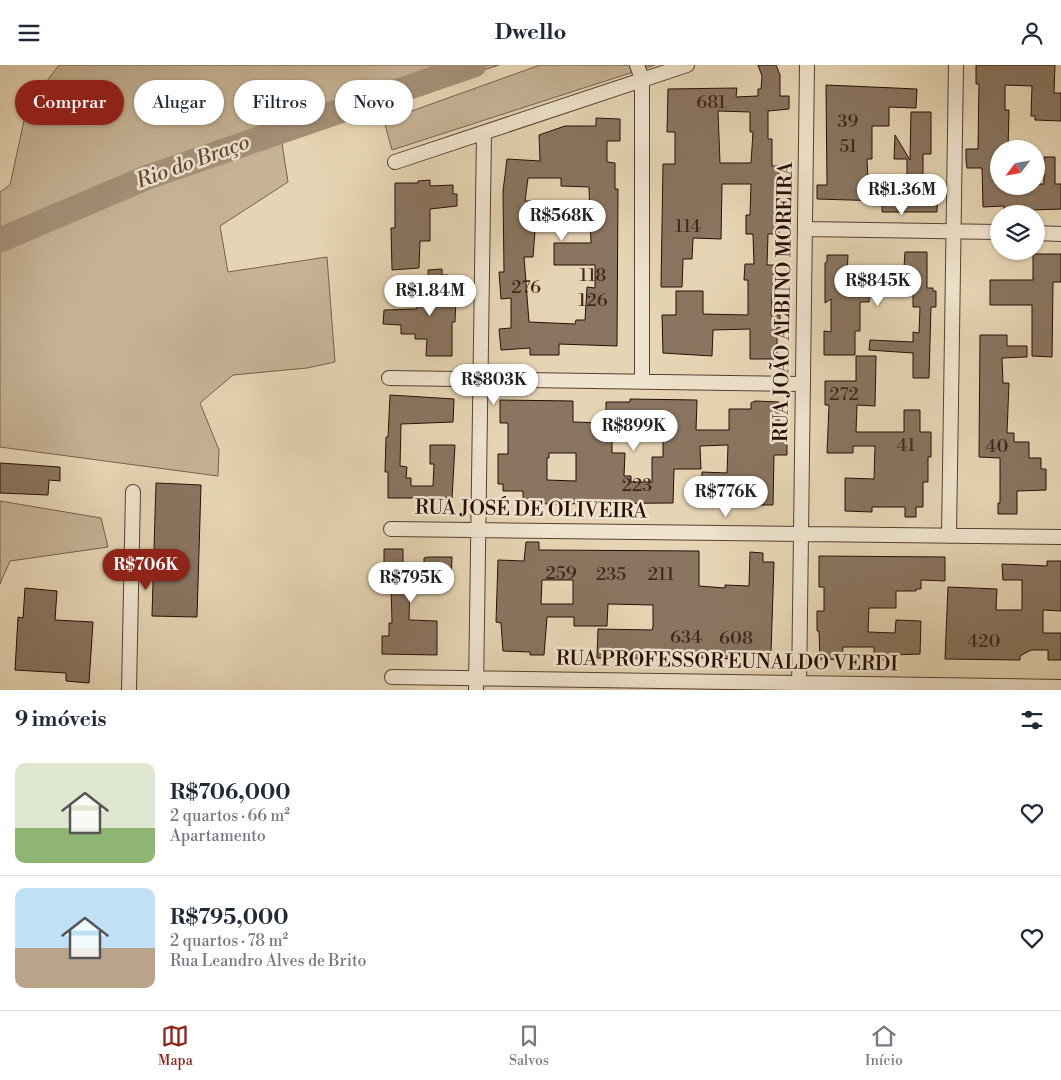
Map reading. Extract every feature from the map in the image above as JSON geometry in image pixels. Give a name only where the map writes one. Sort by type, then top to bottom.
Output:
[{"type":"street","points":[[637,65],[642,79],[642,381]]},
{"type":"street","points":[[395,162],[686,65]]},
{"type":"street","name":"RUA JOÃO ALBINO MOREIRA","points":[[799,687],[808,65]]},
{"type":"street","points":[[949,535],[956,65]]},
{"type":"street","points":[[476,684],[484,133]]},
{"type":"street","points":[[805,229],[990,232]]},
{"type":"street","points":[[1045,233],[1061,233]]},
{"type":"street","points":[[389,378],[803,384]]},
{"type":"street","points":[[130,690],[133,493]]},
{"type":"street","name":"RUA JOSÉ DE OLIVEIRA","points":[[391,529],[1061,537]]},
{"type":"street","name":"RUA PROFESSOR EUNALDO VERDI","points":[[392,677],[476,684],[1061,687]]},
{"type":"shaded area","points":[[59,65],[499,65],[413,93],[413,80],[335,80],[335,119],[325,122],[325,80],[234,80],[234,125],[317,125],[281,137],[288,182],[220,226],[228,272],[327,257],[335,362],[307,368],[233,375],[200,403],[219,450],[218,476],[0,447],[0,192],[10,185],[23,125],[124,125],[124,80],[48,80]]},
{"type":"shaded area","points":[[540,65],[655,65],[392,150],[385,125],[413,125],[413,111]]},
{"type":"shaded area","points":[[0,501],[101,518],[108,547],[10,561],[0,584]]},
{"type":"building","points":[[758,65],[776,65],[780,75],[780,96],[789,96],[789,109],[768,111],[768,139],[772,139],[772,166],[779,166],[779,234],[768,234],[767,265],[774,265],[771,315],[780,315],[780,328],[777,328],[777,359],[750,359],[750,329],[713,330],[712,356],[663,353],[662,315],[676,315],[676,291],[703,291],[703,314],[748,315],[748,280],[744,280],[745,264],[754,264],[753,234],[746,234],[746,215],[750,215],[751,184],[722,184],[721,239],[693,238],[692,259],[683,259],[682,287],[661,287],[663,164],[675,164],[675,132],[667,132],[668,89],[737,88],[736,97],[758,96],[758,89],[761,89],[762,76]],"holes":[[[718,111],[750,112],[750,132],[753,132],[751,163],[720,163]]]},
{"type":"building","points":[[976,65],[1055,65],[1054,93],[1061,93],[1061,121],[1035,120],[1035,116],[1031,116],[1032,86],[1005,85],[1005,110],[1009,110],[1008,140],[990,140],[990,195],[1045,195],[1045,157],[1055,157],[1055,184],[1061,184],[1061,209],[1045,210],[1045,205],[990,205],[990,207],[983,207],[982,168],[967,168],[966,160],[966,149],[978,149],[979,84],[976,84]]},
{"type":"building","points":[[826,85],[917,89],[916,108],[889,107],[889,126],[872,126],[872,159],[867,159],[868,182],[907,183],[907,159],[894,159],[895,135],[910,160],[911,112],[931,112],[931,154],[923,154],[923,182],[938,182],[937,212],[882,212],[882,201],[817,199],[817,185],[827,185]]},
{"type":"building","points":[[596,118],[620,119],[620,141],[607,141],[607,162],[615,163],[615,189],[618,189],[617,346],[559,344],[559,355],[530,355],[530,348],[501,350],[499,329],[511,328],[511,298],[501,299],[499,272],[504,272],[503,191],[507,159],[540,161],[539,135],[565,126],[596,126]],"holes":[[[528,178],[561,178],[561,186],[589,187],[591,243],[554,243],[554,265],[595,265],[595,288],[587,287],[585,320],[576,320],[575,324],[529,322],[524,257],[533,257],[536,218],[532,218],[531,201],[525,201]]]},
{"type":"building","points":[[430,180],[430,186],[453,185],[453,194],[457,194],[457,206],[430,209],[430,241],[420,241],[419,268],[392,270],[391,228],[395,228],[395,183],[418,183],[418,181]]},
{"type":"building","points":[[905,252],[927,252],[927,288],[933,288],[933,291],[936,291],[936,307],[931,307],[929,378],[913,378],[913,353],[869,350],[870,340],[913,342],[913,332],[919,333],[920,307],[913,307],[913,291],[904,291],[904,286],[870,286],[869,302],[860,302],[860,331],[855,331],[855,355],[824,355],[824,331],[831,332],[831,299],[825,303],[825,263],[827,262],[827,255],[848,255],[847,275],[876,275],[876,266],[904,267]]},
{"type":"building","points":[[1045,254],[1061,254],[1061,282],[1053,282],[1052,357],[1032,356],[1032,305],[990,305],[990,280],[1033,280],[1033,260],[1045,260]]},
{"type":"building","points":[[442,269],[442,275],[448,275],[449,295],[456,295],[455,322],[452,322],[452,356],[426,356],[427,339],[415,339],[415,334],[401,334],[401,325],[383,324],[384,310],[417,309],[417,296],[429,297],[428,270]]},
{"type":"building","points":[[980,335],[1007,335],[1007,346],[1027,346],[1027,357],[1002,358],[1003,383],[1009,383],[1007,433],[1014,433],[1014,442],[1029,442],[1029,458],[1041,458],[1041,469],[1046,469],[1046,490],[1017,491],[1017,514],[998,514],[998,503],[1000,503],[1000,458],[979,457]]},
{"type":"building","points":[[856,356],[876,356],[875,406],[857,405],[856,432],[904,432],[904,410],[920,410],[920,432],[931,432],[928,482],[923,482],[923,507],[916,507],[916,517],[905,517],[905,507],[872,507],[872,512],[845,511],[845,478],[874,479],[875,446],[853,446],[853,453],[827,453],[829,405],[825,405],[825,381],[856,381]]},
{"type":"building","points":[[390,395],[454,399],[453,422],[401,424],[400,466],[407,467],[406,478],[411,478],[411,486],[433,486],[434,464],[430,464],[430,445],[455,445],[452,498],[388,498],[388,472],[385,472]]},
{"type":"building","points":[[630,399],[697,400],[696,430],[729,430],[729,409],[751,409],[751,403],[755,401],[779,402],[779,441],[787,441],[787,455],[774,455],[773,505],[752,505],[752,494],[725,494],[725,506],[701,506],[702,472],[727,473],[728,445],[700,446],[701,469],[674,469],[673,503],[523,504],[523,491],[503,491],[503,484],[498,484],[498,454],[508,454],[508,423],[500,423],[500,400],[573,401],[573,422],[606,423],[606,402],[630,402]],"holes":[[[612,424],[635,424],[635,427],[650,428],[650,434],[663,434],[663,457],[652,457],[652,482],[631,482],[631,476],[624,476],[625,453],[612,453]],[[549,453],[576,453],[576,481],[547,480],[547,458],[549,458]]]},
{"type":"building","points":[[0,463],[60,467],[60,481],[49,480],[48,495],[0,493]]},
{"type":"building","points":[[156,483],[201,485],[197,617],[152,616]]},
{"type":"building","points":[[526,542],[539,542],[539,550],[699,551],[699,586],[725,588],[725,585],[749,586],[750,552],[763,553],[763,562],[774,562],[771,653],[738,652],[738,659],[675,657],[675,653],[645,653],[645,659],[597,658],[598,629],[652,630],[653,627],[653,605],[608,604],[607,626],[574,626],[574,617],[547,617],[544,655],[530,655],[530,652],[503,651],[501,623],[496,622],[498,560],[524,561]],"holes":[[[542,580],[573,580],[573,604],[541,604]]]},
{"type":"building","points":[[384,549],[403,549],[403,565],[424,565],[424,558],[428,557],[452,557],[451,583],[410,582],[409,620],[437,621],[437,655],[382,654],[382,636],[389,636],[389,623],[392,623],[391,585],[386,586],[384,578]]},
{"type":"building","points":[[819,556],[945,557],[945,581],[921,580],[921,589],[916,589],[916,591],[896,591],[896,608],[869,608],[868,632],[895,633],[896,620],[921,621],[920,654],[891,655],[891,660],[874,660],[874,647],[843,647],[842,660],[820,659],[817,611],[824,611],[824,587],[819,587]]},
{"type":"building","points":[[1047,561],[1061,561],[1061,611],[1043,610],[1043,633],[1061,633],[1061,660],[1048,660],[1048,650],[1031,650],[1020,656],[1020,660],[945,659],[948,587],[997,589],[996,610],[1022,610],[1022,580],[1003,580],[1002,564],[1047,566]]},
{"type":"building","points":[[25,588],[57,591],[55,620],[93,622],[89,683],[66,681],[66,673],[15,670],[18,617],[23,618]]},
{"type":"waterway","name":"Rio do Braço","points":[[0,240],[148,177],[474,65]]}]
